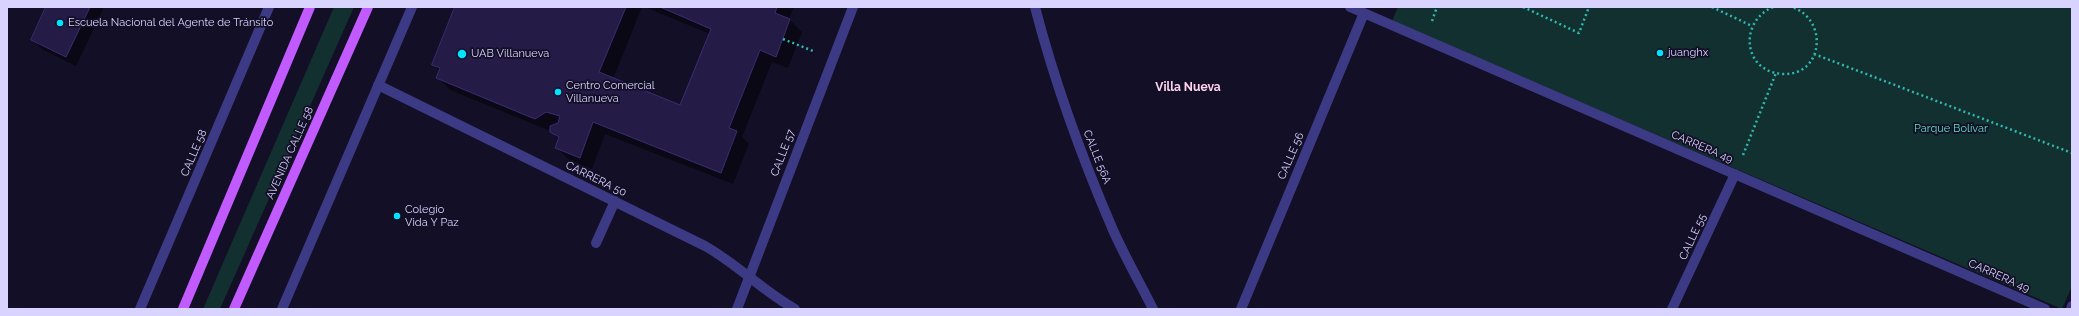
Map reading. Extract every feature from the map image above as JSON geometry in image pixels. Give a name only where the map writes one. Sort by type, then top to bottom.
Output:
[{"type":"main road","points":[[183,309],[310,7]]},
{"type":"main road","name":"AVENIDA CALLE 58","points":[[234,309],[368,7]]},
{"type":"street","name":"CALLE 58","points":[[140,309],[269,7]]},
{"type":"street","points":[[282,309],[412,7]]},
{"type":"street","name":"CALLE 57","points":[[737,309],[748,276],[853,7]]},
{"type":"street","name":"CALLE 56A","points":[[1035,7],[1048,56],[1078,146],[1114,232],[1153,309]]},
{"type":"street","name":"CARRERA 49","points":[[1350,7],[2045,309]]},
{"type":"street","name":"CALLE 56","points":[[1241,309],[1364,13]]},
{"type":"street","name":"CARRERA 50","points":[[378,85],[711,249],[795,309]]},
{"type":"street","name":"CALLE 55","points":[[1672,309],[1735,174]]},
{"type":"street","points":[[596,242],[615,201]]},
{"type":"path","points":[[1523,7],[1578,33],[1589,7]]},
{"type":"path","points":[[1712,7],[1752,26]]},
{"type":"path","points":[[1773,7],[1765,11],[1752,26],[1750,46],[1753,55],[1766,70],[1785,74],[1794,72],[1809,62],[1818,43],[1816,31],[1811,20],[1802,11],[1792,7]]},
{"type":"path","points":[[1802,11],[1804,7]]},
{"type":"path","points":[[783,39],[813,51]]},
{"type":"path","points":[[1814,54],[2072,152]]},
{"type":"path","points":[[1735,174],[1776,73]]},
{"type":"green space","points":[[334,7],[354,7],[220,309],[203,309]]},
{"type":"green space","name":"Parque Bolívar","points":[[1398,7],[2072,7],[2072,286],[2062,309],[1392,21]]},
{"type":"building","name":"Escuela Nacional del Agente de Tránsito","points":[[46,7],[90,7],[66,57],[31,40]]},
{"type":"building","name":"Centro Comercial Villanueva","points":[[455,7],[626,7],[599,72],[680,105],[711,29],[660,7],[777,7],[775,13],[790,19],[776,57],[760,50],[729,128],[737,131],[721,173],[593,122],[580,158],[555,148],[559,137],[550,132],[550,126],[558,123],[560,116],[546,112],[535,119],[436,78],[440,68],[432,65]]},
{"type":"place","name":"Escuela Nacional del Agente de Tránsito","points":[[60,23]]},
{"type":"place","name":"juanghx","points":[[1660,53]]},
{"type":"place","name":"UAB Villanueva","points":[[462,54]]},
{"type":"place","name":"Centro Comercial Villanueva","points":[[558,92]]},
{"type":"place","name":"Colegio Vida Y Paz","points":[[397,216]]},
{"type":"district","name":"Villa Nueva","points":[[1188,87]]}]
